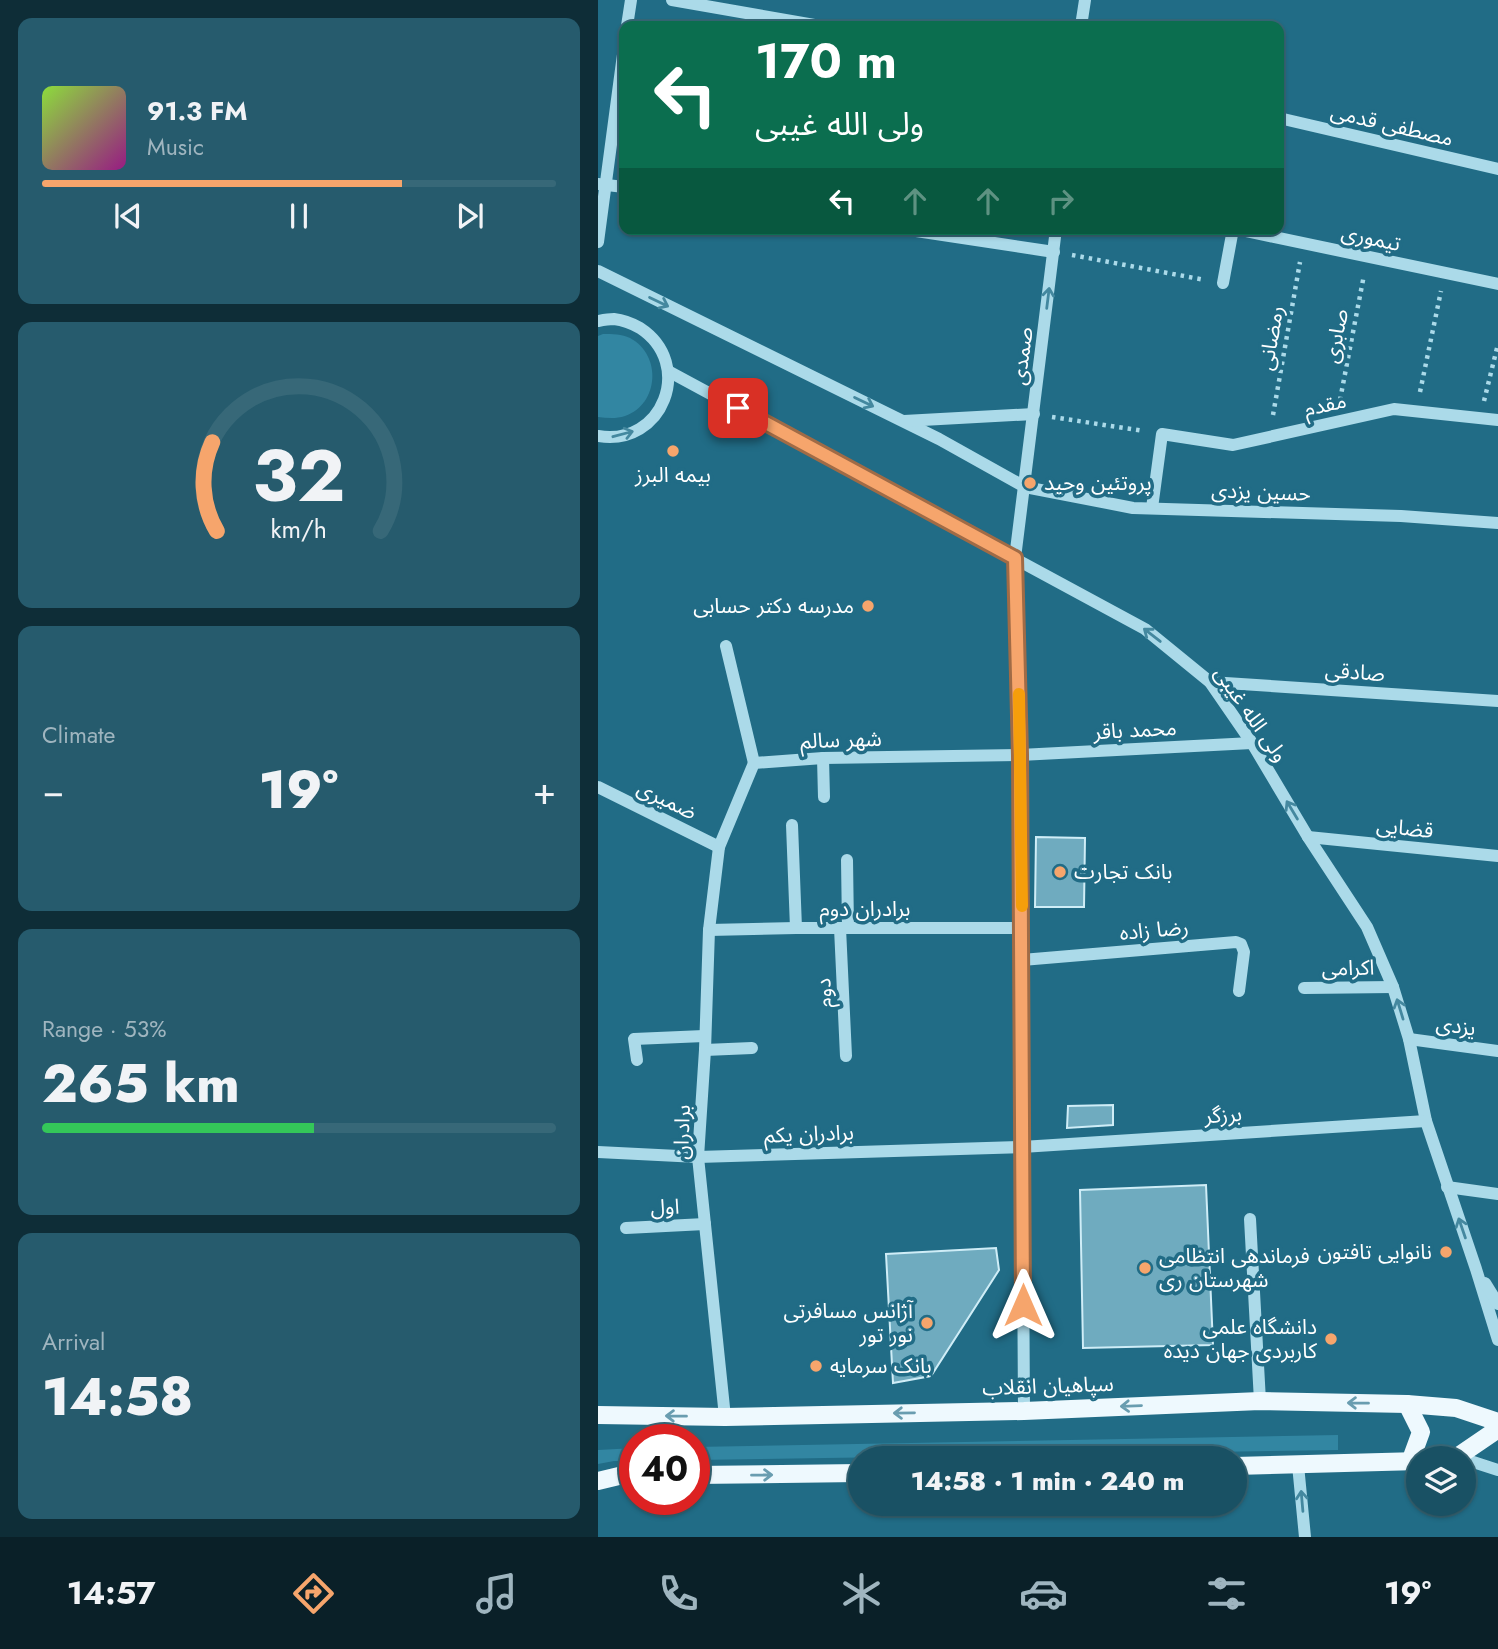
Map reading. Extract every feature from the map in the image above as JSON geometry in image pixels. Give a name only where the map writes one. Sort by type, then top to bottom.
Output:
[{"type":"main road","name":"سپاهیان انقلاب","points":[[598,1415],[725,1417],[1024,1411],[1260,1401],[1407,1404],[1456,1408],[1498,1422]]},
{"type":"main road","points":[[1407,1404],[1421,1432],[1418,1446]]},
{"type":"main road","points":[[1476,1446],[1498,1430]]},
{"type":"main road","points":[[1247,1466],[1406,1462]]},
{"type":"main road","points":[[710,1475],[848,1473]]},
{"type":"main road","points":[[598,1481],[619,1476]]},
{"type":"street","points":[[628,21],[631,0]]},
{"type":"street","points":[[672,0],[792,21]]},
{"type":"street","points":[[1083,21],[1085,0]]},
{"type":"street","points":[[598,242],[602,184],[619,78]]},
{"type":"street","name":"مصطفی قدمی","points":[[1284,119],[1498,169]]},
{"type":"street","points":[[942,235],[1054,252]]},
{"type":"street","name":"صمدی","points":[[1024,1411],[1022,928],[1015,558],[1055,235]]},
{"type":"street","name":"تیموری","points":[[1223,283],[1233,235]]},
{"type":"street","name":"تیموری","points":[[1262,235],[1498,284]]},
{"type":"street","name":"حسین یزدی","points":[[598,271],[904,421],[1025,487],[1133,508],[1401,516],[1498,523]]},
{"type":"street","points":[[598,321],[615,319],[634,324],[651,335],[663,351],[669,371],[667,391],[660,410],[647,424],[630,435],[610,438],[598,436]]},
{"type":"street","name":"ولی الله غیبی","points":[[669,371],[1145,629],[1210,682],[1252,743],[1308,837],[1367,927],[1393,987],[1409,1039],[1426,1121],[1498,1340]]},
{"type":"street","name":"مقدم","points":[[1162,434],[1233,445],[1394,409],[1498,420]]},
{"type":"street","points":[[904,421],[1034,414]]},
{"type":"street","points":[[1152,508],[1162,434]]},
{"type":"street","points":[[719,847],[754,763],[726,646]]},
{"type":"street","name":"صادقی","points":[[1210,682],[1498,701]]},
{"type":"street","name":"محمد باقر","points":[[1020,755],[1252,743]]},
{"type":"street","name":"شهر سالم","points":[[754,763],[823,758],[1020,755]]},
{"type":"street","points":[[823,758],[824,797]]},
{"type":"street","name":"ضمیری","points":[[598,787],[719,847]]},
{"type":"street","points":[[792,825],[796,928]]},
{"type":"street","name":"قضایی","points":[[1308,837],[1498,856]]},
{"type":"street","name":"برادران","points":[[719,847],[709,930],[698,1157],[725,1417]]},
{"type":"street","points":[[844,928],[847,860]]},
{"type":"street","name":"دوم","points":[[844,928],[846,1056]]},
{"type":"street","name":"برادران دوم","points":[[709,930],[1022,928]]},
{"type":"street","name":"رضا زاده","points":[[1022,960],[1236,942],[1241,944],[1244,952],[1239,991]]},
{"type":"street","name":"اکرامی","points":[[1304,988],[1393,987]]},
{"type":"street","points":[[636,1060],[634,1040],[704,1036]]},
{"type":"street","name":"یزدی","points":[[1409,1039],[1498,1051]]},
{"type":"street","points":[[705,1050],[752,1048]]},
{"type":"street","name":"برزگر","points":[[1022,1147],[1426,1121]]},
{"type":"street","name":"برادران یکم","points":[[598,1152],[698,1157],[1022,1147]]},
{"type":"street","points":[[1447,1187],[1498,1194]]},
{"type":"street","points":[[1250,1219],[1260,1401]]},
{"type":"street","name":"اول","points":[[626,1228],[705,1224]]},
{"type":"street","points":[[1476,1269],[1498,1304]]},
{"type":"street","points":[[1476,1463],[1498,1470]]},
{"type":"street","points":[[1298,1465],[1305,1537]]},
{"type":"path","name":"رمضانی","points":[[1269,437],[1303,244]]},
{"type":"path","points":[[1054,252],[1223,283]]},
{"type":"path","name":"صابری","points":[[1336,422],[1368,257]]},
{"type":"path","points":[[1417,411],[1444,273]]},
{"type":"path","points":[[1480,418],[1498,344]]},
{"type":"path","points":[[1034,414],[1162,434]]},
{"type":"shaded area","points":[[603,334],[630,338],[640,346],[651,367],[650,391],[645,401],[636,410],[622,417],[598,417],[598,336]]},
{"type":"shaded area","points":[[1338,1435],[1338,1450],[1247,1451],[1247,1446],[848,1446],[848,1458],[710,1460],[710,1447]]},
{"type":"shaded area","points":[[619,1449],[619,1461],[598,1464],[598,1450]]},
{"type":"building","name":"بانک تجارت","points":[[1036,837],[1085,838],[1084,907],[1035,907]]},
{"type":"building","points":[[1113,1105],[1113,1125],[1067,1128],[1068,1106]]},
{"type":"building","name":"فرماندهی انتظامی شهرستان ری","points":[[1206,1185],[1213,1345],[1083,1348],[1080,1190]]},
{"type":"building","name":"آژانس مسافرتی نور تور","points":[[996,1248],[999,1270],[931,1376],[893,1383],[886,1254]]},
{"type":"slow traffic","points":[[1019,694],[1022,906]]},
{"type":"place","name":"بیمه البرز","points":[[673,451]]},
{"type":"place","name":"پروتئین وحید","points":[[1030,483]]},
{"type":"place","name":"مدرسه دکتر حسابی","points":[[868,606]]},
{"type":"place","name":"بانک تجارت","points":[[1060,872]]},
{"type":"place","name":"نانوایی تافتون","points":[[1446,1252]]},
{"type":"place","name":"فرماندهی انتظامی شهرستان ری","points":[[1145,1268]]},
{"type":"place","name":"آژانس مسافرتی نور تور","points":[[927,1323]]},
{"type":"place","name":"دانشگاه علمی کاربردی جهان دیده","points":[[1331,1339]]},
{"type":"place","name":"بانک سرمایه","points":[[816,1366]]},
{"type":"route","points":[[738,408],[1015,558],[1020,755],[1023,1305]]}]
